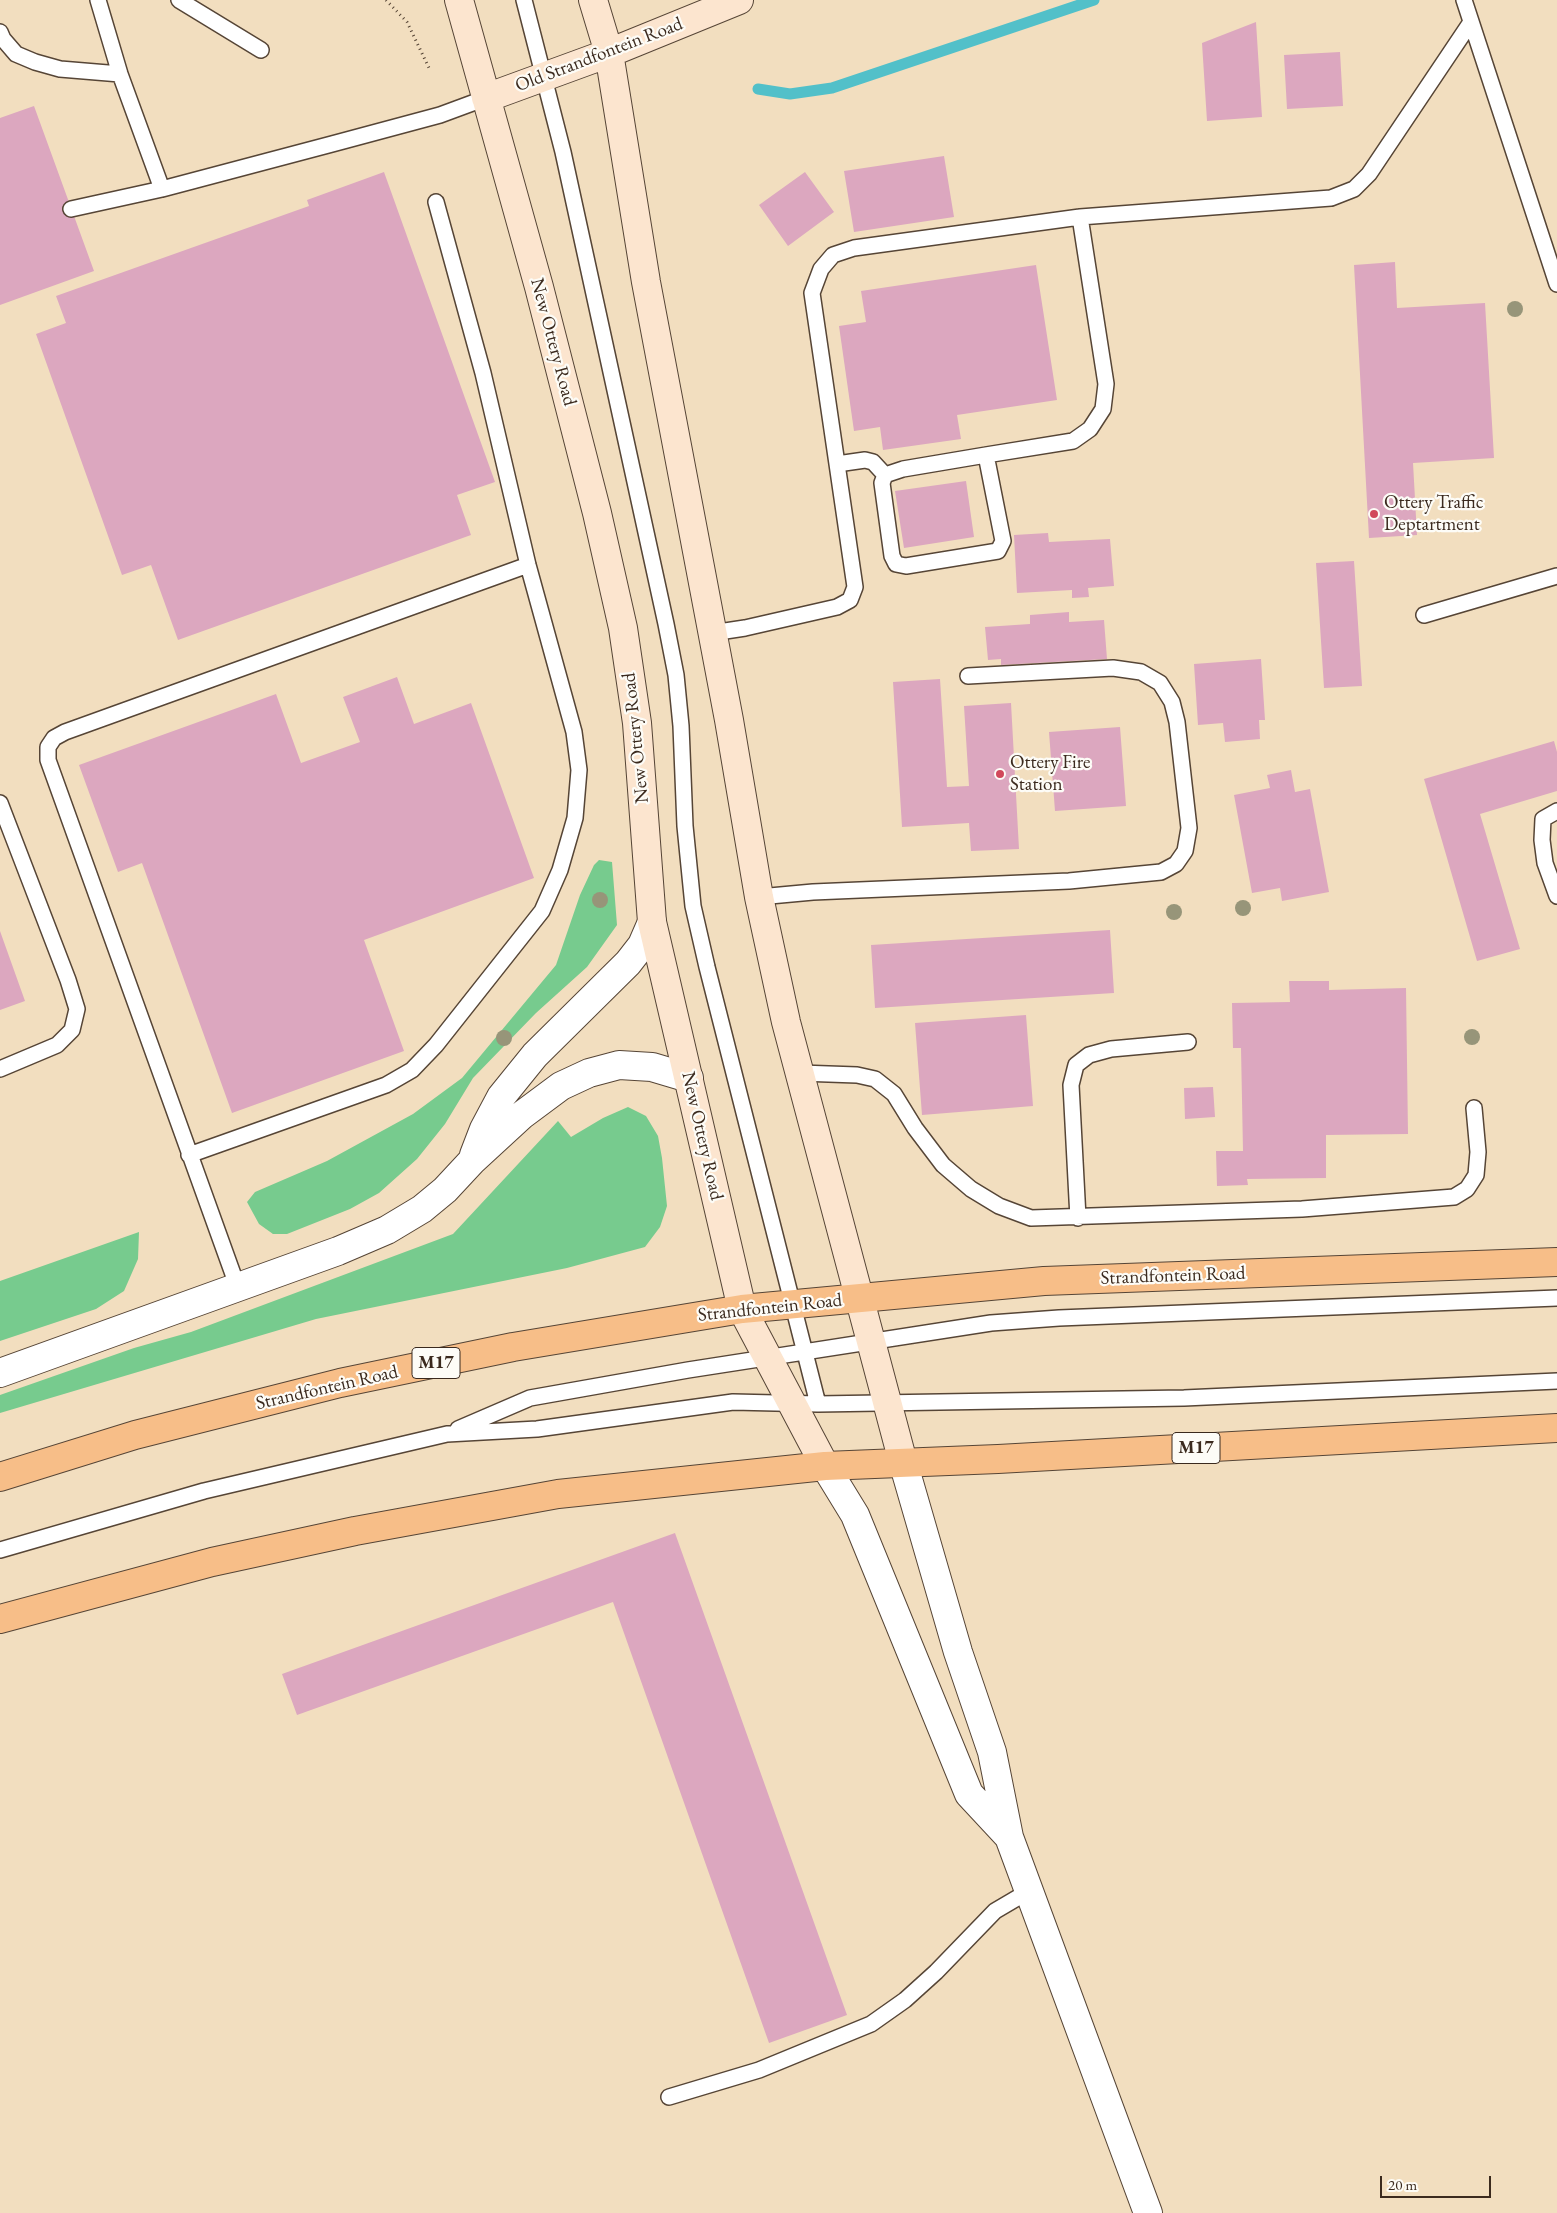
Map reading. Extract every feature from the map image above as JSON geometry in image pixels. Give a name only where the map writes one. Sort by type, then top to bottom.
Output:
[{"type":"main road","name":"New Ottery Road","points":[[460,0],[540,287],[597,513],[623,628],[637,723],[652,922],[742,1309],[825,1466]]},
{"type":"main road","points":[[593,0],[610,53],[646,282],[759,897],[786,1022],[846,1242],[858,1299],[903,1462]]},
{"type":"main road","name":"Old Strandfontein Road","points":[[486,98],[610,53],[740,0]]},
{"type":"main road","name":"Strandfontein Road","points":[[0,1477],[135,1435],[340,1383],[513,1346],[742,1309],[1044,1280],[1557,1262]]},
{"type":"main road","name":"M17","points":[[0,1619],[212,1562],[356,1531],[558,1494],[825,1466],[998,1459],[1557,1428]]},
{"type":"street","points":[[472,1161],[484,1129],[501,1096],[535,1055],[628,963],[642,945],[652,922]]},
{"type":"street","points":[[0,1373],[238,1288],[338,1251],[387,1230],[422,1209],[445,1190],[472,1161],[522,1115],[561,1086],[589,1073],[618,1065],[652,1067],[689,1078]]},
{"type":"street","points":[[903,1462],[958,1652],[992,1752],[1009,1837],[1148,2213]]},
{"type":"street","points":[[825,1466],[855,1515],[969,1794],[1009,1837]]},
{"type":"lane","points":[[98,0],[120,74],[162,189]]},
{"type":"lane","points":[[179,0],[261,50]]},
{"type":"lane","points":[[524,0],[564,152],[674,667],[681,726],[685,826],[694,906],[707,967],[818,1404]]},
{"type":"lane","points":[[1464,0],[1557,284]]},
{"type":"lane","points":[[712,633],[745,628],[837,607],[850,600],[855,587],[812,293],[821,269],[833,255],[854,248],[1080,217],[1331,198],[1354,189],[1370,174],[1471,22]]},
{"type":"lane","points":[[0,32],[16,54],[35,62],[60,69],[120,74]]},
{"type":"lane","points":[[71,209],[162,189],[440,115],[486,98]]},
{"type":"lane","points":[[189,1155],[386,1085],[412,1070],[436,1045],[542,911],[560,870],[575,818],[579,770],[574,732],[528,565],[483,373],[436,202]]},
{"type":"lane","points":[[986,455],[1003,541],[998,551],[906,566],[896,564],[892,556],[882,484],[886,475],[902,469],[986,455],[1073,441],[1090,429],[1103,408],[1106,384],[1080,217]]},
{"type":"lane","points":[[837,464],[865,460],[873,462],[886,475]]},
{"type":"lane","points":[[238,1288],[48,760],[48,747],[54,738],[65,732],[528,565]]},
{"type":"lane","points":[[1424,615],[1557,576]]},
{"type":"lane","points":[[759,897],[813,892],[1069,881],[1161,872],[1176,864],[1185,851],[1188,828],[1177,722],[1172,702],[1160,683],[1141,672],[1113,668],[968,676]]},
{"type":"lane","points":[[0,803],[68,980],[77,1009],[72,1030],[57,1044],[0,1069]]},
{"type":"lane","points":[[1557,811],[1543,819],[1542,840],[1545,863],[1557,896]]},
{"type":"lane","points":[[1078,1218],[1071,1086],[1076,1064],[1089,1055],[1111,1048],[1188,1042]]},
{"type":"lane","points":[[800,1073],[857,1075],[875,1079],[894,1094],[942,1166],[971,1189],[999,1206],[1030,1218],[1078,1218],[1302,1209],[1454,1197],[1467,1189],[1476,1175],[1478,1152],[1474,1108]]},
{"type":"lane","points":[[447,1434],[530,1398],[766,1357],[991,1323],[1060,1318],[1557,1298]]},
{"type":"lane","points":[[0,1550],[204,1491],[447,1434],[537,1429],[733,1402],[818,1404],[1184,1398],[1557,1381]]},
{"type":"lane","points":[[669,2097],[759,2070],[871,2024],[905,2000],[924,1983],[994,1910],[1029,1891]]},
{"type":"path","points":[[386,0],[406,22],[429,68]]},
{"type":"green space","points":[[599,860],[612,862],[617,925],[587,967],[536,1013],[473,1078],[445,1124],[417,1159],[379,1193],[350,1209],[287,1234],[273,1234],[259,1224],[247,1202],[255,1192],[327,1161],[413,1114],[462,1078],[556,965],[580,895],[594,865]]},
{"type":"green space","points":[[628,1107],[646,1116],[658,1136],[662,1158],[667,1206],[660,1227],[645,1247],[567,1268],[316,1319],[0,1413],[0,1395],[134,1348],[191,1332],[453,1234],[558,1121],[571,1137],[603,1118]]},
{"type":"green space","points":[[139,1232],[138,1259],[124,1291],[96,1309],[0,1341],[0,1281]]},
{"type":"building","points":[[1256,22],[1262,117],[1207,121],[1202,43]]},
{"type":"building","points":[[1340,52],[1343,106],[1287,109],[1284,55]]},
{"type":"building","points":[[34,106],[94,271],[0,305],[0,118]]},
{"type":"building","points":[[944,156],[954,217],[854,232],[844,171]]},
{"type":"building","points":[[384,172],[495,482],[457,495],[471,535],[178,640],[151,565],[122,575],[36,334],[66,323],[56,296],[309,206],[307,200]]},
{"type":"building","points":[[805,172],[834,212],[788,246],[759,205]]},
{"type":"building","points":[[1395,262],[1397,308],[1485,303],[1494,458],[1413,463],[1417,535],[1369,538],[1354,265]]},
{"type":"building","points":[[1036,265],[1057,400],[957,415],[961,439],[883,450],[880,427],[854,431],[839,326],[866,322],[861,291]]},
{"type":"building","points":[[966,481],[974,537],[904,548],[895,491]]},
{"type":"building","points":[[1048,533],[1049,542],[1110,539],[1114,586],[1088,588],[1089,597],[1072,598],[1072,590],[1017,593],[1014,535]]},
{"type":"building","points":[[1354,561],[1362,686],[1324,688],[1316,563]]},
{"type":"building","points":[[1069,612],[1069,622],[1104,620],[1107,659],[1001,665],[1001,659],[988,660],[985,627],[1030,624],[1030,615]]},
{"type":"building","points":[[1261,659],[1265,720],[1259,720],[1260,739],[1225,742],[1223,723],[1198,725],[1194,664]]},
{"type":"building","points":[[397,677],[414,724],[471,703],[534,878],[364,940],[404,1051],[232,1113],[142,863],[118,872],[79,765],[276,694],[301,763],[360,742],[343,697]]},
{"type":"building","points":[[940,679],[947,787],[969,786],[964,706],[1011,703],[1019,849],[971,851],[969,823],[902,827],[893,682]]},
{"type":"building","points":[[1120,727],[1126,806],[1055,811],[1049,732]]},
{"type":"building","points":[[1554,741],[1557,752],[1557,791],[1480,814],[1520,949],[1477,961],[1424,779]]},
{"type":"building","points":[[1291,770],[1295,792],[1310,789],[1329,892],[1282,901],[1280,888],[1252,893],[1234,795],[1270,788],[1267,775]]},
{"type":"building","points":[[1110,930],[1114,993],[875,1008],[871,945]]},
{"type":"building","points":[[0,931],[25,1001],[0,1010]]},
{"type":"building","points":[[1289,981],[1329,981],[1329,990],[1406,988],[1408,1134],[1326,1135],[1326,1178],[1247,1179],[1248,1185],[1217,1186],[1216,1151],[1243,1151],[1241,1048],[1233,1048],[1232,1003],[1290,1002]]},
{"type":"building","points":[[1026,1015],[1033,1106],[922,1115],[915,1023]]},
{"type":"building","points":[[1213,1087],[1215,1117],[1185,1119],[1184,1088]]},
{"type":"building","points":[[675,1533],[847,2015],[769,2043],[613,1602],[297,1715],[282,1674]]},
{"type":"waterway","points":[[758,89],[790,94],[832,88],[1094,0]]},
{"type":"place","name":"Ottery Traffic Deptartment","points":[[1374,514]]},
{"type":"place","name":"Ottery Fire Station","points":[[1000,774]]}]
